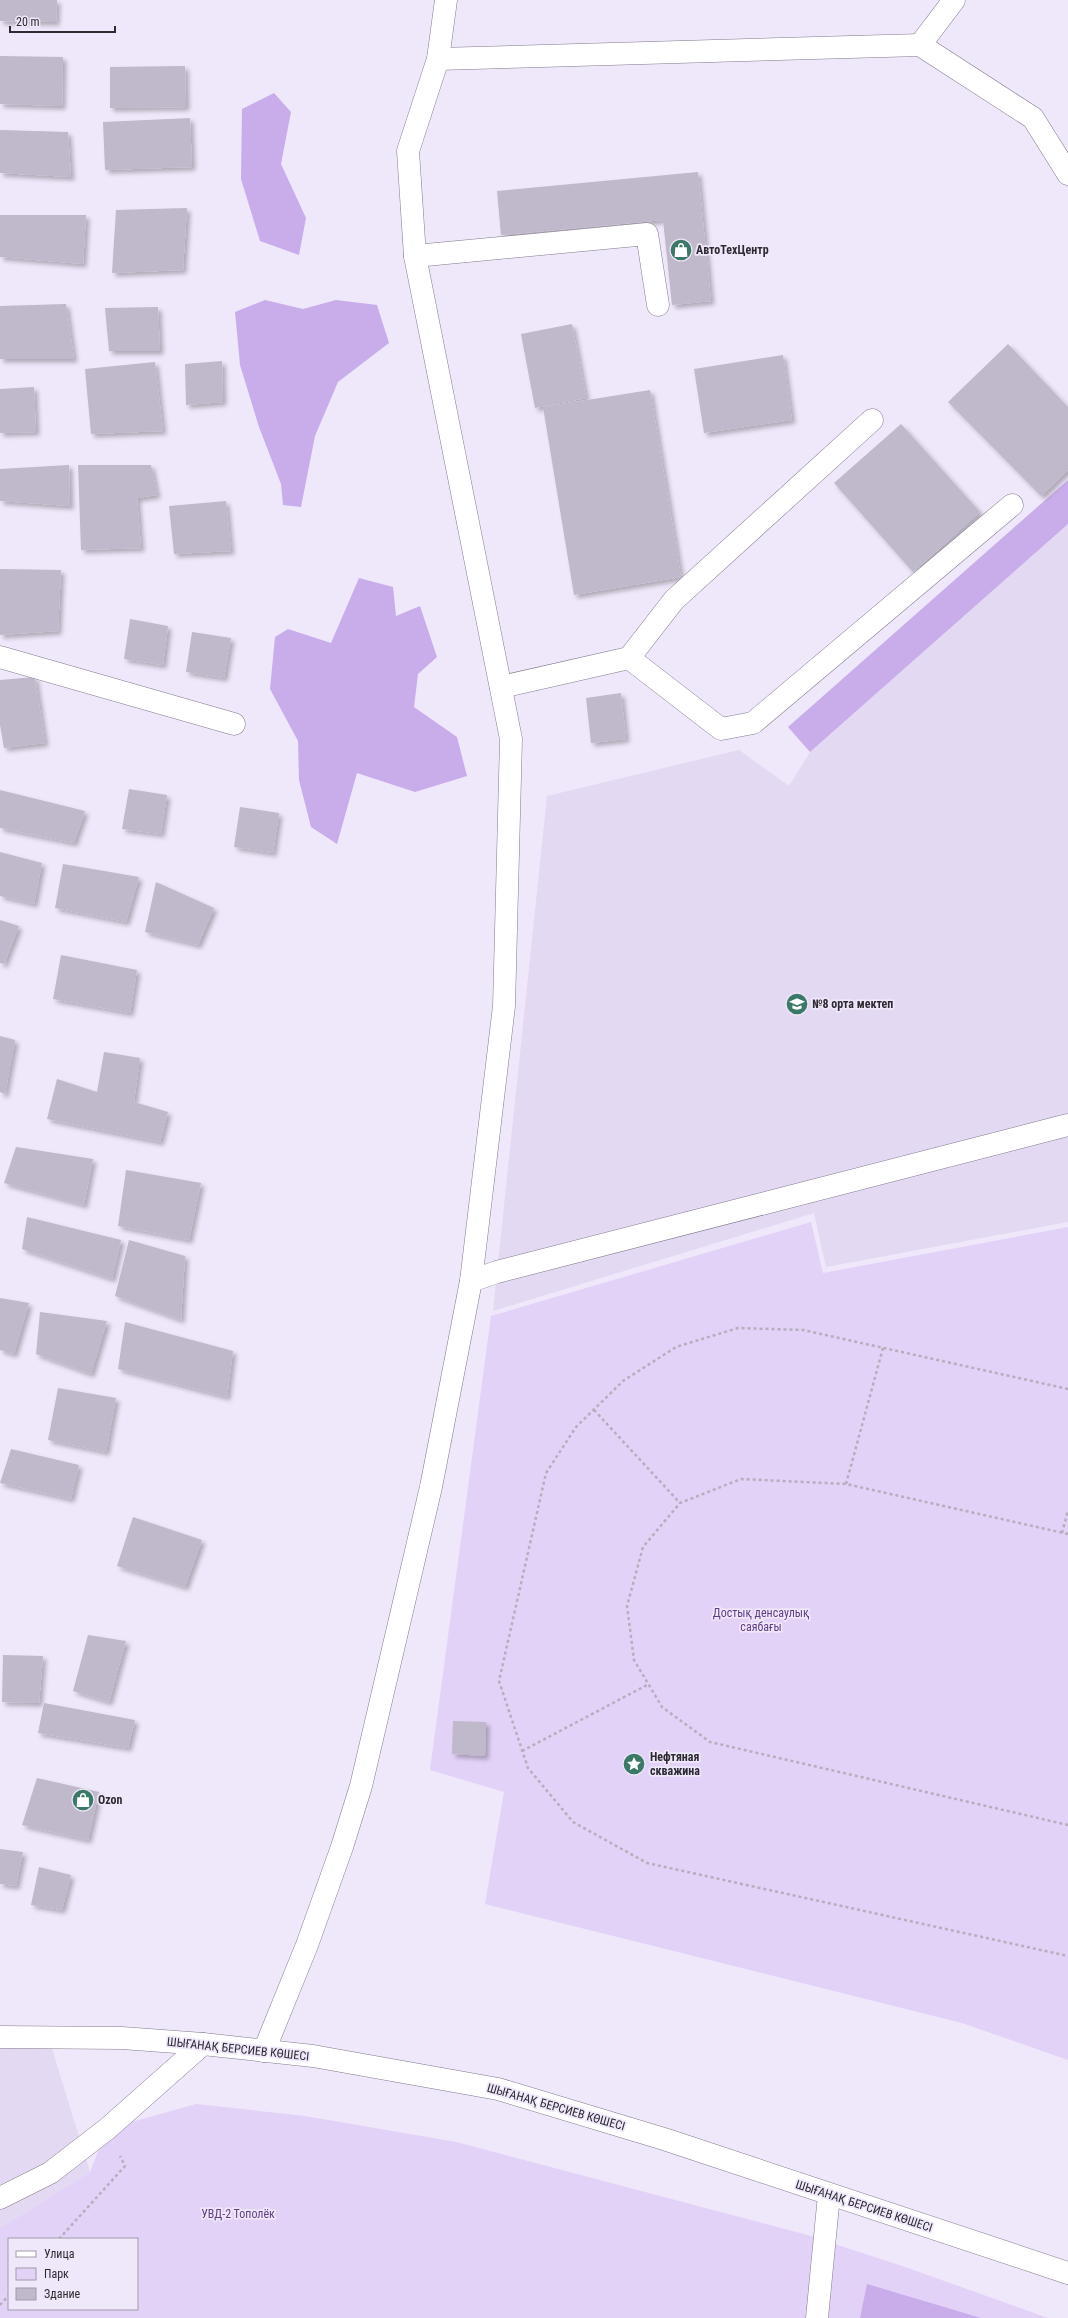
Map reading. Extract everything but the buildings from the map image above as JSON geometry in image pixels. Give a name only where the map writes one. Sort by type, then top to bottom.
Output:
[{"type":"main road","points":[[264,2051],[307,1945],[342,1847],[361,1786],[431,1487],[471,1281],[504,1006],[511,739],[415,256],[408,151],[438,60],[446,0]]},
{"type":"main road","points":[[920,45],[954,0]]},
{"type":"main road","points":[[438,60],[920,45],[1033,118],[1068,174]]},
{"type":"main road","points":[[415,256],[647,234],[658,305]]},
{"type":"main road","points":[[501,687],[629,658],[674,600],[872,420]]},
{"type":"main road","points":[[629,658],[721,729],[753,723],[1012,505]]},
{"type":"main road","points":[[0,657],[234,724]]},
{"type":"main road","points":[[471,1281],[497,1272],[1068,1125]]},
{"type":"main road","name":"ШЫҒАНАҚ БЕРСИЕВ КӨШЕСІ","points":[[0,2037],[114,2038],[203,2044],[313,2056],[498,2089],[664,2139],[829,2195],[1068,2273]]},
{"type":"main road","points":[[0,2198],[50,2173],[107,2129],[203,2044]]},
{"type":"main road","points":[[817,2318],[829,2195]]},
{"type":"path","points":[[1068,1390],[803,1330],[738,1328],[676,1347],[623,1380],[576,1427],[546,1473],[499,1681],[528,1768],[573,1822],[648,1862],[1068,1956]]},
{"type":"path","points":[[846,1484],[883,1348]]},
{"type":"path","points":[[594,1410],[680,1503]]},
{"type":"path","points":[[1068,1534],[846,1484],[741,1479],[680,1503],[643,1547],[627,1606],[634,1660],[662,1707],[710,1742],[1068,1825]]},
{"type":"path","points":[[1062,1533],[1068,1510]]},
{"type":"path","points":[[522,1751],[649,1684]]},
{"type":"path","points":[[60,2238],[124,2166],[107,2129]]},
{"type":"path","points":[[0,2305],[8,2296]]},
{"type":"shaded area","points":[[274,93],[291,112],[281,164],[306,218],[299,255],[260,241],[241,179],[242,109]]},
{"type":"shaded area","points":[[265,300],[303,309],[336,300],[377,305],[389,343],[338,382],[315,436],[301,507],[283,505],[281,484],[259,427],[240,365],[235,312]]},
{"type":"shaded area","points":[[1068,480],[1068,524],[810,752],[788,727]]},
{"type":"shaded area","name":"№8 орта мектеп","points":[[1068,524],[1068,1222],[826,1267],[814,1213],[493,1311],[547,796],[739,750],[789,786],[810,752]]},
{"type":"shaded area","points":[[359,578],[393,587],[396,616],[420,606],[437,657],[418,674],[414,707],[457,737],[467,776],[415,792],[357,773],[337,844],[311,827],[299,780],[298,741],[270,689],[275,637],[288,629],[331,643]]},
{"type":"shaded area","points":[[48,2036],[90,2172],[0,2228],[0,2037]]},
{"type":"shaded area","points":[[867,2284],[981,2318],[860,2318]]},
{"type":"green space","name":"Достық денсаулық саябағы","points":[[811,1222],[823,1273],[1068,1227],[1068,2060],[962,2023],[485,1904],[504,1792],[430,1770],[491,1316]]},
{"type":"green space","name":"УВД-2 Тополёк","points":[[196,2104],[305,2116],[456,2142],[804,2234],[908,2268],[1048,2318],[0,2318],[0,2228],[90,2172],[107,2129]]},
{"type":"place","name":"АвтоТехЦентр","points":[[681,250]]},
{"type":"place","name":"№8 орта мектеп","points":[[797,1004]]},
{"type":"place","name":"Нефтяная скважина","points":[[634,1764]]},
{"type":"place","name":"Ozon","points":[[83,1800]]}]
